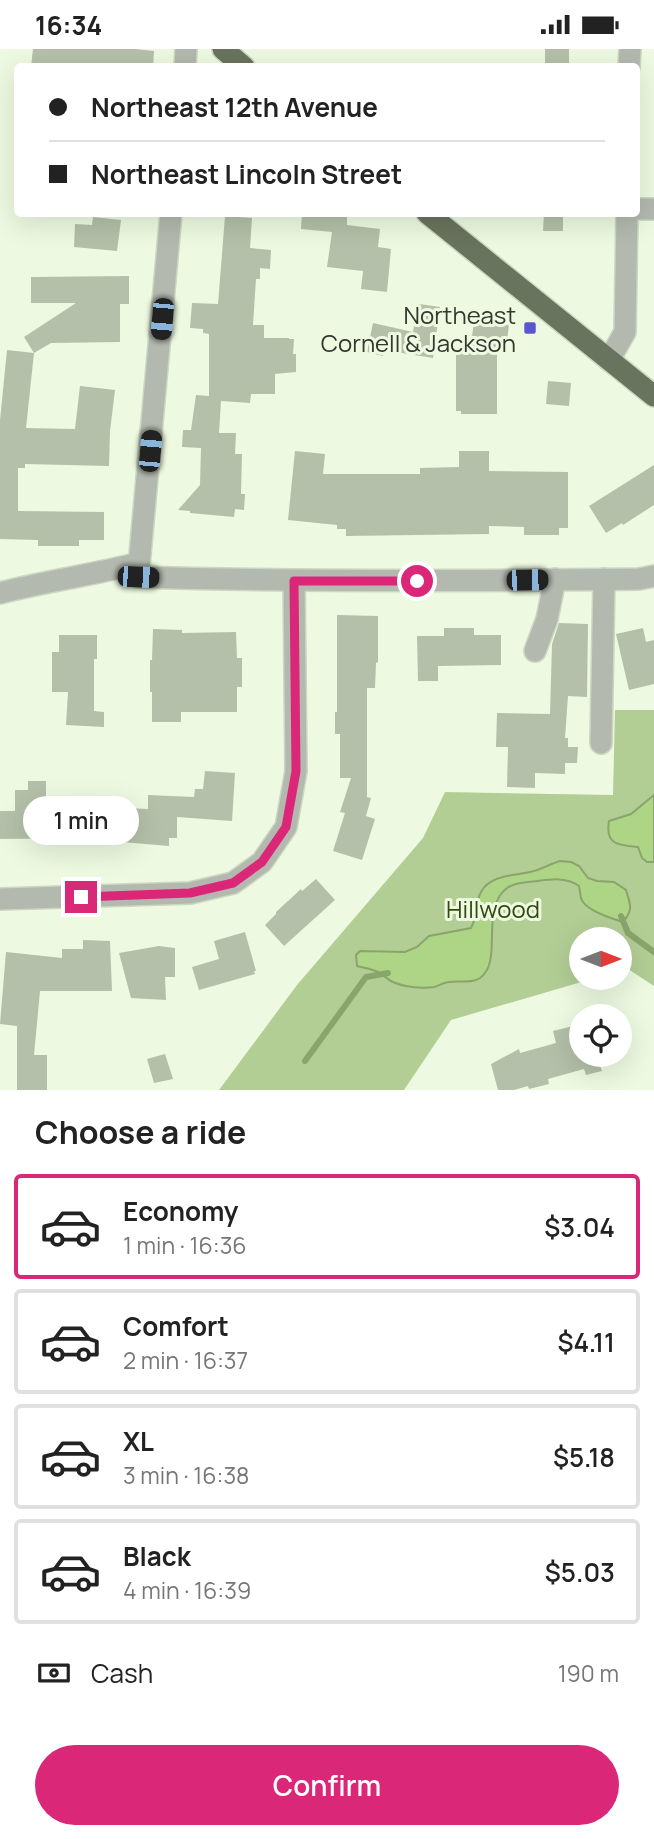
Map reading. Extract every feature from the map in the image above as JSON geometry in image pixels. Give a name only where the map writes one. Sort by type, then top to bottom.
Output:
[{"type":"highway","points":[[223,49],[239,63]]},
{"type":"highway","points":[[432,217],[654,396]]},
{"type":"street","points":[[139,570],[171,217]]},
{"type":"street","points":[[609,360],[625,332],[627,217]]},
{"type":"street","points":[[0,593],[46,581],[139,570],[294,581],[639,579],[654,576]]},
{"type":"street","points":[[535,651],[547,619],[555,579]]},
{"type":"street","points":[[601,743],[604,579]]},
{"type":"street","points":[[0,899],[190,893],[233,883],[262,862],[286,827],[296,771],[294,581]]},
{"type":"green space","name":"Hillwood","points":[[615,710],[654,710],[654,986],[632,972],[632,927],[569,927],[569,986],[451,1020],[404,1090],[219,1090],[297,985],[423,838],[445,792],[613,795]]},
{"type":"shaded area","points":[[654,795],[654,862],[647,862],[642,858],[638,847],[614,842],[608,829],[609,821],[631,814]]},
{"type":"shaded area","points":[[560,861],[579,866],[588,878],[614,882],[626,890],[630,910],[623,922],[587,906],[581,898],[579,886],[569,881],[554,879],[522,883],[510,886],[499,897],[492,921],[490,960],[487,970],[477,980],[447,982],[429,988],[412,987],[389,980],[376,971],[357,966],[356,955],[360,951],[405,952],[417,947],[429,936],[471,928],[479,896],[490,882],[534,871]]},
{"type":"building","points":[[33,49],[154,51],[153,63],[31,63]]},
{"type":"building","points":[[545,49],[569,49],[569,63],[545,63]]},
{"type":"building","points":[[93,217],[121,220],[117,251],[74,247],[75,224],[92,225]]},
{"type":"building","points":[[225,217],[252,218],[250,248],[271,250],[270,269],[260,268],[260,279],[256,279],[253,325],[264,325],[264,338],[294,339],[296,372],[275,374],[275,394],[251,394],[250,403],[221,401],[219,433],[236,433],[235,454],[242,454],[241,494],[245,494],[244,510],[235,509],[234,517],[178,510],[200,485],[201,448],[182,447],[183,430],[191,430],[196,395],[209,396],[209,334],[203,333],[203,329],[190,328],[192,303],[218,304]]},
{"type":"building","points":[[302,217],[347,217],[347,225],[380,229],[378,247],[391,249],[387,292],[361,289],[363,271],[327,267],[332,232],[301,229]]},
{"type":"building","points":[[544,217],[563,217],[563,231],[543,231]]},
{"type":"building","points":[[129,276],[129,304],[120,304],[120,342],[51,343],[34,353],[24,337],[76,303],[31,303],[31,277]]},
{"type":"building","points":[[419,304],[440,307],[433,358],[384,350],[383,356],[367,352],[373,323],[413,332]]},
{"type":"building","points":[[474,321],[509,325],[506,349],[497,348],[497,414],[461,414],[461,411],[456,411],[456,352],[470,352]]},
{"type":"building","points":[[7,350],[34,353],[26,428],[75,429],[80,386],[115,390],[109,466],[25,464],[25,468],[18,468],[18,511],[104,512],[104,540],[79,540],[79,546],[38,546],[38,540],[0,539],[0,420]]},
{"type":"building","points":[[548,381],[571,383],[569,406],[546,404]]},
{"type":"building","points":[[295,451],[325,454],[323,474],[420,474],[420,468],[459,467],[459,451],[489,451],[489,471],[568,472],[568,528],[559,528],[559,535],[524,535],[524,527],[489,526],[489,534],[346,536],[346,529],[337,529],[337,525],[288,520]]},
{"type":"building","points":[[654,465],[654,505],[606,533],[589,506]]},
{"type":"building","points":[[337,615],[378,616],[375,688],[367,688],[367,797],[371,798],[366,816],[375,819],[362,860],[333,851],[345,813],[340,812],[351,778],[340,778],[340,734],[335,734]]},
{"type":"building","points":[[559,623],[588,624],[587,697],[568,696],[565,738],[568,738],[568,747],[578,747],[577,763],[565,763],[565,774],[535,773],[535,788],[507,787],[508,747],[496,747],[497,713],[550,714],[552,644]]},
{"type":"building","points":[[444,628],[474,628],[474,635],[501,635],[501,665],[438,666],[438,681],[418,681],[417,636],[444,636]]},
{"type":"building","points":[[643,628],[646,642],[654,640],[654,684],[629,690],[616,634]]},
{"type":"building","points":[[153,629],[182,630],[182,633],[236,632],[237,658],[242,658],[242,687],[237,687],[237,712],[181,712],[181,722],[152,722],[150,660]]},
{"type":"building","points":[[59,635],[97,635],[94,711],[104,712],[104,727],[66,725],[68,692],[52,692],[52,652],[59,652]]},
{"type":"building","points":[[205,771],[235,773],[232,821],[177,817],[177,838],[169,838],[169,846],[122,842],[123,808],[148,809],[148,795],[194,797],[195,789],[203,789]]},
{"type":"building","points":[[28,781],[46,781],[46,797],[90,797],[90,838],[0,839],[0,811],[15,811],[15,790],[28,790]]},
{"type":"building","points":[[316,879],[335,900],[284,946],[265,925],[301,889],[302,891]]},
{"type":"building","points":[[245,932],[255,974],[199,990],[192,967],[219,959],[214,941]]},
{"type":"building","points":[[83,940],[110,941],[112,991],[40,991],[34,1055],[47,1055],[47,1090],[17,1090],[17,1026],[0,1024],[6,952],[62,958],[62,949],[83,949]]},
{"type":"building","points":[[159,946],[175,948],[175,977],[165,977],[166,1000],[131,998],[119,953]]},
{"type":"building","points":[[569,1027],[569,1067],[601,1067],[602,1071],[586,1075],[584,1069],[548,1079],[549,1084],[529,1089],[528,1086],[514,1090],[498,1090],[491,1064],[519,1049],[520,1053],[556,1043],[553,1031]]},
{"type":"building","points":[[165,1054],[173,1079],[154,1083],[147,1059]]},
{"type":"waterway","points":[[621,916],[628,933],[654,952]]},
{"type":"waterway","points":[[305,1061],[366,977],[388,973]]},
{"type":"place","name":"Northeast Cornell & Jackson","points":[[530,328]]},
{"type":"route","points":[[81,897],[190,893],[233,883],[262,862],[286,827],[296,771],[294,581],[417,581]]}]
